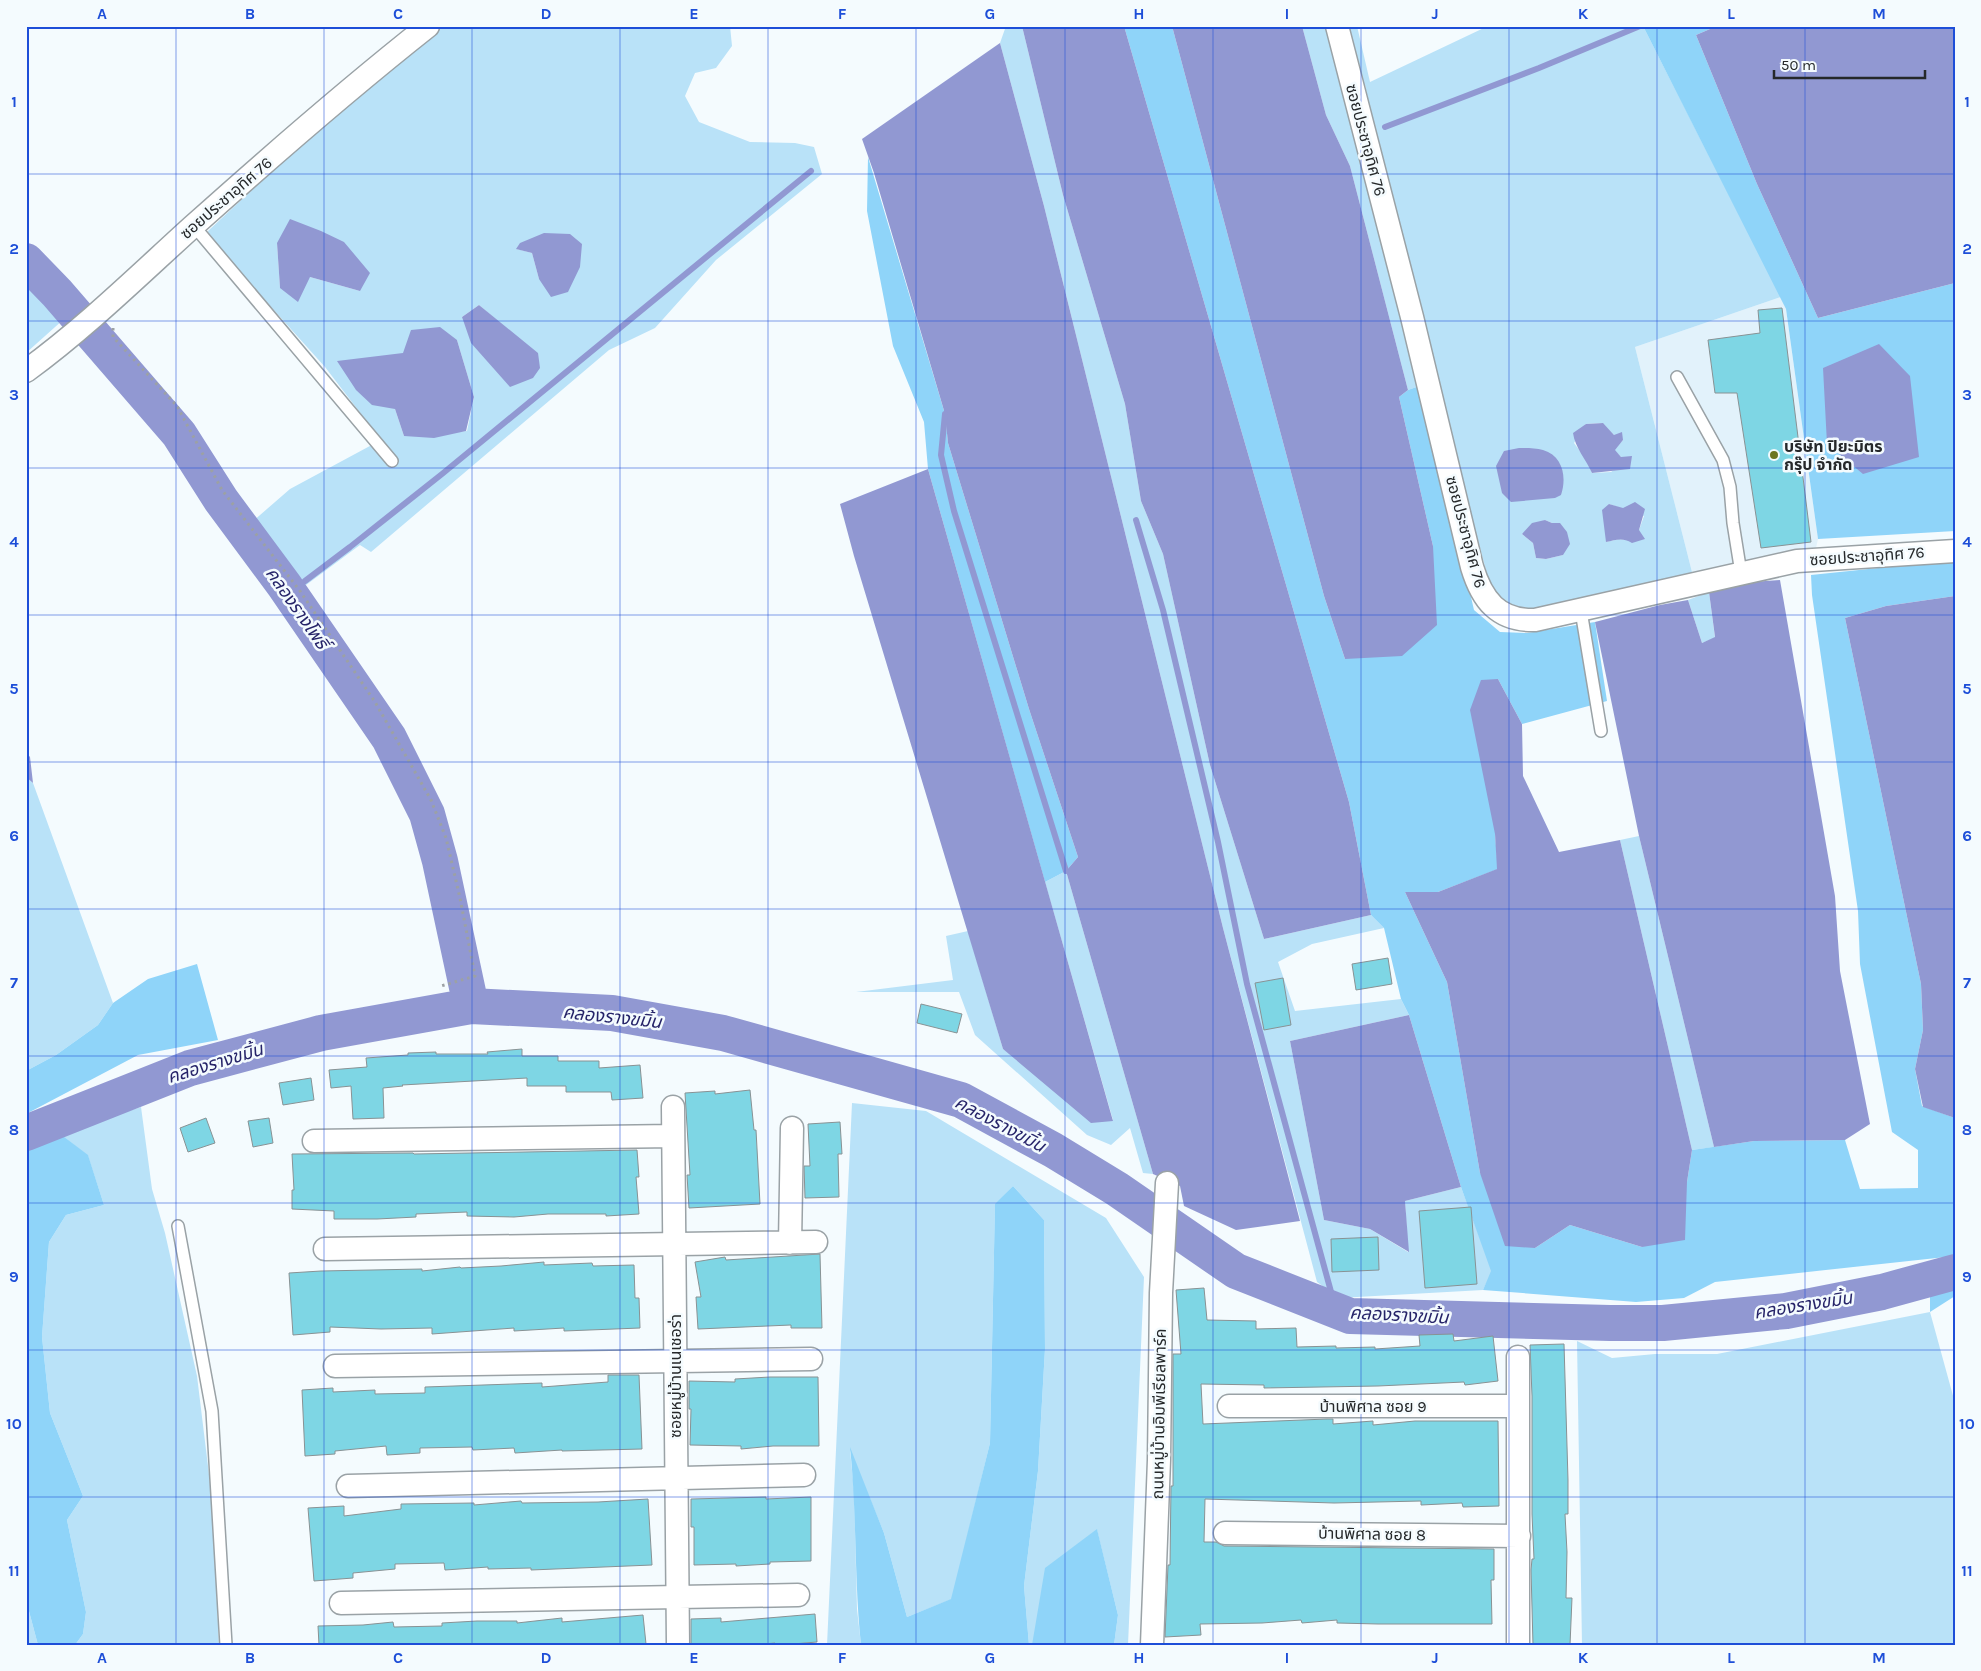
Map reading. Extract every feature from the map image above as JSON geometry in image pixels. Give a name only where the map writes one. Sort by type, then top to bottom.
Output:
[{"type":"street","name":"ซอยประชาอุทิศ 76","points":[[26,371],[111,302],[194,226],[347,92],[428,26]]},
{"type":"street","name":"ซอยประชาอุทิศ 76","points":[[1337,26],[1412,317],[1477,582],[1484,597],[1491,605],[1510,618],[1535,620],[1797,561],[1955,551]]},
{"type":"street","name":"ซอยหมู่บ้านเนเชอร่า","points":[[673,1107],[676,1598],[678,1645]]},
{"type":"street","points":[[790,1243],[792,1128]]},
{"type":"street","points":[[314,1141],[673,1136]]},
{"type":"street","name":"ถนนหมู่บ้านอิมพีเรียลพาร์ค","points":[[1152,1645],[1159,1460],[1160,1293],[1167,1183]]},
{"type":"street","points":[[324,1249],[816,1242]]},
{"type":"street","points":[[1518,1357],[1518,1645]]},
{"type":"street","points":[[335,1366],[811,1359]]},
{"type":"street","name":"บ้านพิศาล ซอย 9","points":[[1229,1406],[1518,1406]]},
{"type":"street","points":[[348,1486],[804,1475]]},
{"type":"street","name":"บ้านพิศาล ซอย 8","points":[[1225,1533],[1519,1536]]},
{"type":"street","points":[[341,1603],[798,1595]]},
{"type":"lane","points":[[194,226],[392,461]]},
{"type":"lane","points":[[1677,377],[1723,460],[1730,487],[1733,523],[1741,573]]},
{"type":"lane","points":[[1581,611],[1601,731]]},
{"type":"lane","points":[[178,1226],[212,1411],[226,1645]]},
{"type":"path","points":[[117,324],[112,330],[113,337],[177,406],[222,490],[306,599],[375,702],[430,800],[446,838],[460,898],[474,976],[441,986]]},
{"type":"shaded area","points":[[444,26],[730,26],[732,46],[716,68],[695,73],[685,96],[699,122],[750,142],[795,143],[814,147],[822,174],[716,260],[655,328],[609,350],[371,552],[360,545],[302,588],[252,522],[290,489],[381,440],[325,367],[209,238],[208,231],[296,149]],"holes":[[[277,243],[360,291],[310,277],[280,288]],[[581,244],[539,279],[532,253],[517,249]],[[479,305],[506,328],[462,317]],[[457,340],[474,397],[467,431],[404,436],[395,409]]]},
{"type":"shaded area","points":[[1006,26],[1022,26],[1063,195],[1125,404],[1141,501],[1163,554],[1210,765],[1264,939],[1371,915],[1384,928],[1312,944],[1278,962],[1295,1011],[1401,999],[1409,1015],[1290,1041],[1324,1220],[1370,1229],[1408,1252],[1405,1201],[1461,1187],[1492,1271],[1483,1290],[1339,1298],[1317,1282],[1223,928],[1044,206],[1000,43]]},
{"type":"shaded area","points":[[1022,26],[1124,26],[1349,802],[1371,915],[1264,939],[1210,765],[1163,554],[1141,501],[1125,404],[1063,195]]},
{"type":"shaded area","points":[[1124,26],[1172,26],[1324,596],[1345,659],[1433,546],[1399,397],[1408,390],[1422,385],[1474,610],[1500,632],[1527,633],[1595,622],[1607,701],[1522,724],[1498,679],[1495,834],[1498,869],[1438,892],[1405,892],[1447,982],[1480,1173],[1535,1248],[1570,1225],[1642,1247],[1687,1182],[1692,1150],[1754,1141],[1845,1140],[1860,1189],[1918,1188],[1918,1150],[1892,1132],[1860,964],[1858,911],[1812,595],[1811,575],[1955,560],[1955,596],[1886,606],[1845,618],[1921,984],[1923,1030],[1915,1069],[1922,1106],[1955,1118],[1955,1256],[1715,1282],[1684,1298],[1636,1302],[1483,1290],[1491,1271],[1461,1187],[1409,1015],[1401,999],[1384,928],[1371,915],[1349,802]]},
{"type":"shaded area","points":[[1172,26],[1302,26],[1326,115],[1350,166],[1408,390],[1399,397],[1433,546],[1437,625],[1402,656],[1345,659],[1324,596]]},
{"type":"shaded area","points":[[1302,26],[1329,26],[1422,385],[1408,390],[1350,166],[1326,115]]},
{"type":"shaded area","points":[[1345,26],[1357,26],[1370,82],[1488,26],[1643,26],[1781,297],[1635,347],[1693,576],[1529,611],[1507,602],[1490,585],[1424,336],[1393,211],[1365,85],[1359,80]],"holes":[[[1602,423],[1614,435],[1623,440],[1614,450],[1621,457],[1631,457],[1611,472],[1592,473],[1586,459],[1574,443],[1586,424]],[[1609,504],[1644,516],[1639,530],[1626,540],[1619,539],[1606,542]],[[1545,520],[1552,523],[1563,555],[1546,559],[1536,558],[1533,543],[1522,534]]]},
{"type":"shaded area","points":[[1643,26],[1717,26],[1696,35],[1757,184],[1818,318],[1955,283],[1955,531],[1818,539],[1786,309]]},
{"type":"shaded area","points":[[1717,26],[1955,26],[1955,283],[1818,318],[1757,184],[1696,35]]},
{"type":"shaded area","points":[[1000,43],[1044,206],[1223,928],[1300,1221],[1236,1230],[1184,1206],[1180,1186],[1153,1174],[1066,871],[1078,857],[1029,709],[948,443],[945,414],[874,173],[862,139]]},
{"type":"shaded area","points":[[868,157],[945,414],[948,443],[1029,709],[1078,857],[1066,871],[1045,882],[928,469],[924,422],[893,346],[867,211]]},
{"type":"shaded area","points":[[290,219],[344,242],[370,273],[360,291],[310,277],[298,302],[280,288],[277,243]]},
{"type":"shaded area","points":[[544,233],[570,234],[582,244],[580,267],[568,292],[551,297],[539,279],[532,253],[516,249],[520,243]]},
{"type":"shaded area","points":[[26,277],[64,319],[26,353]]},
{"type":"shaded area","points":[[1781,297],[1786,309],[1818,539],[1816,548],[1693,576],[1635,347]]},
{"type":"shaded area","points":[[479,305],[538,353],[540,368],[533,378],[510,387],[471,343],[462,317]]},
{"type":"shaded area","points":[[440,327],[457,340],[474,397],[466,431],[434,438],[404,436],[395,409],[372,405],[356,390],[337,361],[403,353],[411,330]]},
{"type":"shaded area","points":[[1879,344],[1910,376],[1919,457],[1863,474],[1827,444],[1823,368]]},
{"type":"shaded area","points":[[1603,423],[1614,435],[1622,432],[1623,440],[1615,450],[1621,457],[1632,456],[1630,469],[1592,473],[1578,449],[1573,433],[1586,424]]},
{"type":"shaded area","points":[[1519,448],[1543,450],[1555,457],[1562,468],[1563,474],[1564,481],[1561,495],[1555,498],[1511,502],[1502,493],[1496,466],[1504,451]]},
{"type":"shaded area","points":[[928,469],[1113,1121],[1091,1123],[1003,1049],[854,556],[840,504]]},
{"type":"shaded area","points":[[1635,502],[1645,509],[1639,530],[1645,539],[1632,543],[1622,540],[1606,542],[1602,510],[1609,504],[1623,508]]},
{"type":"shaded area","points":[[1545,520],[1552,523],[1560,523],[1567,532],[1570,544],[1563,555],[1546,559],[1536,558],[1533,543],[1522,534],[1532,523]]},
{"type":"shaded area","points":[[1780,580],[1835,896],[1840,971],[1870,1124],[1845,1140],[1754,1141],[1714,1147],[1639,836],[1595,622],[1660,605],[1688,600],[1702,643],[1715,637],[1709,592],[1751,582]]},
{"type":"shaded area","points":[[1709,592],[1715,638],[1702,643],[1688,600]]},
{"type":"shaded area","points":[[1955,596],[1955,1118],[1923,1107],[1915,1069],[1923,1030],[1921,984],[1845,618],[1886,606]]},
{"type":"shaded area","points":[[1498,679],[1522,724],[1523,776],[1559,852],[1620,840],[1692,1150],[1687,1182],[1685,1240],[1642,1247],[1570,1225],[1535,1248],[1505,1246],[1480,1173],[1447,982],[1405,892],[1438,892],[1497,869],[1495,834],[1470,710],[1481,680]]},
{"type":"shaded area","points":[[26,752],[30,757],[33,783],[26,777]]},
{"type":"shaded area","points":[[26,777],[33,783],[113,1003],[98,1025],[56,1055],[26,1071]]},
{"type":"shaded area","points":[[1639,836],[1714,1147],[1692,1150],[1620,840]]},
{"type":"shaded area","points":[[1066,871],[1153,1174],[1143,1173],[1130,1128],[1111,1145],[1087,1135],[975,1035],[959,992],[856,992],[953,980],[946,936],[968,931],[1003,1049],[1113,1120],[1045,882]]},
{"type":"shaded area","points":[[197,964],[218,1040],[138,1055],[26,1114],[26,1071],[56,1055],[98,1025],[113,1003],[148,979]]},
{"type":"shaded area","points":[[1409,1015],[1461,1187],[1405,1201],[1409,1252],[1370,1229],[1324,1220],[1290,1041]]},
{"type":"shaded area","points":[[852,1103],[926,1111],[1106,1218],[1144,1277],[1128,1645],[1114,1645],[1118,1615],[1097,1530],[1032,1645],[1029,1645],[1024,1586],[1038,1471],[1045,1349],[1044,1220],[1013,1186],[995,1205],[990,1443],[952,1599],[907,1617],[884,1533],[850,1450],[854,1490],[857,1609],[861,1645],[827,1645]]},
{"type":"shaded area","points":[[141,1107],[152,1189],[165,1233],[197,1376],[212,1499],[219,1645],[75,1645],[83,1634],[86,1612],[67,1520],[83,1496],[50,1413],[42,1337],[49,1242],[66,1215],[104,1205],[88,1156],[59,1133]]},
{"type":"shaded area","points":[[59,1133],[88,1155],[104,1205],[66,1215],[49,1242],[42,1337],[50,1413],[83,1496],[67,1520],[86,1612],[83,1634],[75,1645],[38,1645],[26,1600],[26,1146]]},
{"type":"shaded area","points":[[1013,1186],[1044,1220],[1045,1349],[1038,1471],[1024,1586],[1029,1645],[861,1645],[850,1447],[884,1533],[907,1617],[951,1599],[990,1443],[995,1204]]},
{"type":"shaded area","points":[[1955,1287],[1955,1296],[1930,1312],[1930,1295]]},
{"type":"shaded area","points":[[1930,1312],[1955,1403],[1955,1645],[1582,1645],[1577,1341],[1612,1358],[1655,1354],[1717,1354]]},
{"type":"shaded area","points":[[1097,1529],[1118,1615],[1114,1645],[1032,1645],[1045,1568]]},
{"type":"shaded area","points":[[26,1600],[38,1645],[26,1645]]},
{"type":"building","name":"บริษัท ปิยะมิตร กรุ๊ป จำกัด","points":[[1782,308],[1811,542],[1761,548],[1737,393],[1715,393],[1708,340],[1760,333],[1758,310]]},
{"type":"building","points":[[1388,958],[1392,984],[1356,990],[1352,964]]},
{"type":"building","points":[[1283,978],[1291,1025],[1264,1030],[1255,983]]},
{"type":"building","points":[[921,1004],[962,1014],[957,1033],[917,1023]]},
{"type":"building","points":[[522,1049],[522,1056],[558,1056],[558,1061],[599,1061],[599,1068],[640,1065],[643,1098],[612,1100],[611,1092],[566,1092],[566,1086],[527,1086],[527,1078],[402,1085],[383,1088],[384,1118],[353,1119],[351,1086],[331,1088],[329,1070],[367,1067],[366,1058],[436,1052],[436,1054],[488,1054],[487,1052]]},
{"type":"building","points":[[311,1078],[314,1100],[283,1105],[279,1083]]},
{"type":"building","points":[[750,1090],[754,1130],[756,1130],[760,1204],[689,1208],[687,1175],[690,1175],[685,1093],[715,1091],[715,1094]]},
{"type":"building","points":[[206,1118],[215,1143],[188,1152],[180,1128]]},
{"type":"building","points":[[269,1118],[273,1143],[253,1147],[248,1121]]},
{"type":"building","points":[[840,1122],[842,1154],[838,1154],[839,1197],[805,1198],[804,1166],[810,1166],[808,1124]]},
{"type":"building","points":[[637,1150],[639,1177],[636,1177],[639,1214],[606,1216],[606,1214],[548,1214],[514,1217],[467,1216],[467,1212],[416,1214],[416,1217],[334,1219],[334,1211],[292,1209],[292,1190],[294,1190],[292,1154]]},
{"type":"building","points":[[1471,1207],[1477,1284],[1425,1288],[1419,1211]]},
{"type":"building","points":[[1378,1237],[1379,1270],[1332,1272],[1331,1239]]},
{"type":"building","points":[[820,1254],[822,1328],[791,1328],[791,1325],[698,1329],[696,1297],[701,1297],[695,1262],[725,1257],[726,1260]]},
{"type":"building","points":[[544,1262],[544,1265],[592,1263],[593,1266],[634,1265],[635,1298],[639,1298],[640,1328],[564,1331],[564,1328],[514,1331],[514,1328],[432,1334],[432,1328],[330,1327],[330,1332],[293,1335],[289,1273],[422,1269],[422,1271]]},
{"type":"building","points":[[1204,1288],[1207,1320],[1256,1321],[1256,1329],[1296,1328],[1297,1347],[1375,1347],[1375,1349],[1420,1346],[1419,1335],[1453,1334],[1454,1341],[1493,1336],[1498,1381],[1465,1385],[1464,1382],[1264,1388],[1264,1385],[1201,1384],[1203,1424],[1327,1419],[1333,1419],[1333,1424],[1373,1421],[1373,1425],[1415,1421],[1498,1421],[1499,1506],[1463,1507],[1462,1503],[1421,1505],[1421,1501],[1334,1503],[1205,1499],[1204,1542],[1216,1542],[1224,1546],[1494,1549],[1494,1580],[1491,1580],[1492,1624],[1337,1623],[1337,1620],[1302,1623],[1301,1620],[1200,1624],[1201,1635],[1165,1637],[1168,1565],[1170,1565],[1171,1486],[1173,1486],[1173,1354],[1181,1354],[1176,1290]]},
{"type":"building","points":[[1564,1344],[1568,1480],[1568,1514],[1565,1514],[1567,1552],[1566,1598],[1572,1598],[1570,1645],[1533,1645],[1531,1570],[1532,1559],[1534,1559],[1530,1345]]},
{"type":"building","points":[[608,1375],[639,1375],[642,1449],[562,1450],[515,1453],[514,1448],[473,1450],[472,1447],[420,1448],[420,1453],[387,1455],[386,1446],[335,1451],[335,1454],[305,1456],[302,1390],[333,1388],[333,1392],[375,1390],[375,1394],[425,1393],[425,1387],[542,1383],[542,1387],[608,1382]]},
{"type":"building","points":[[818,1377],[819,1446],[773,1446],[741,1449],[741,1446],[690,1445],[691,1409],[689,1409],[689,1381],[735,1382],[735,1379]]},
{"type":"building","points":[[766,1497],[766,1499],[811,1497],[811,1561],[770,1562],[770,1564],[736,1566],[736,1564],[694,1565],[694,1527],[691,1527],[691,1499]]},
{"type":"building","points":[[648,1499],[652,1565],[531,1570],[531,1568],[488,1569],[488,1567],[445,1570],[444,1563],[395,1564],[395,1569],[353,1573],[353,1578],[314,1581],[308,1508],[344,1506],[344,1516],[401,1509],[401,1504],[474,1503],[474,1505],[521,1501],[522,1503],[598,1502]]},
{"type":"building","points":[[815,1614],[817,1642],[781,1645],[775,1645],[775,1643],[691,1645],[691,1619],[721,1618],[721,1622]]},
{"type":"building","points":[[643,1615],[646,1644],[638,1645],[319,1645],[318,1626],[393,1622],[394,1627],[442,1626],[442,1623],[517,1621],[517,1623],[562,1618],[562,1622]]},
{"type":"waterway","points":[[1385,127],[1539,68],[1640,26]]},
{"type":"waterway","points":[[305,581],[442,474],[811,171]]},
{"type":"waterway","name":"คลองรางโพธิ์","points":[[26,261],[57,293],[179,434],[221,500],[284,585],[389,738],[427,814],[440,861],[471,1006]]},
{"type":"waterway","points":[[945,414],[941,455],[954,511],[1066,871]]},
{"type":"waterway","points":[[1136,520],[1163,610],[1218,842],[1247,984],[1336,1310]]},
{"type":"waterway","name":"คลองรางขมิ้น","points":[[26,1133],[190,1068],[321,1033],[471,1006],[612,1013],[723,1033],[961,1100],[1053,1150],[1117,1189],[1236,1271],[1350,1316],[1663,1323],[1786,1311],[1882,1292],[1955,1272]]},
{"type":"place","name":"บริษัท ปิยะมิตร กรุ๊ป จำกัด","points":[[1774,455]]}]
